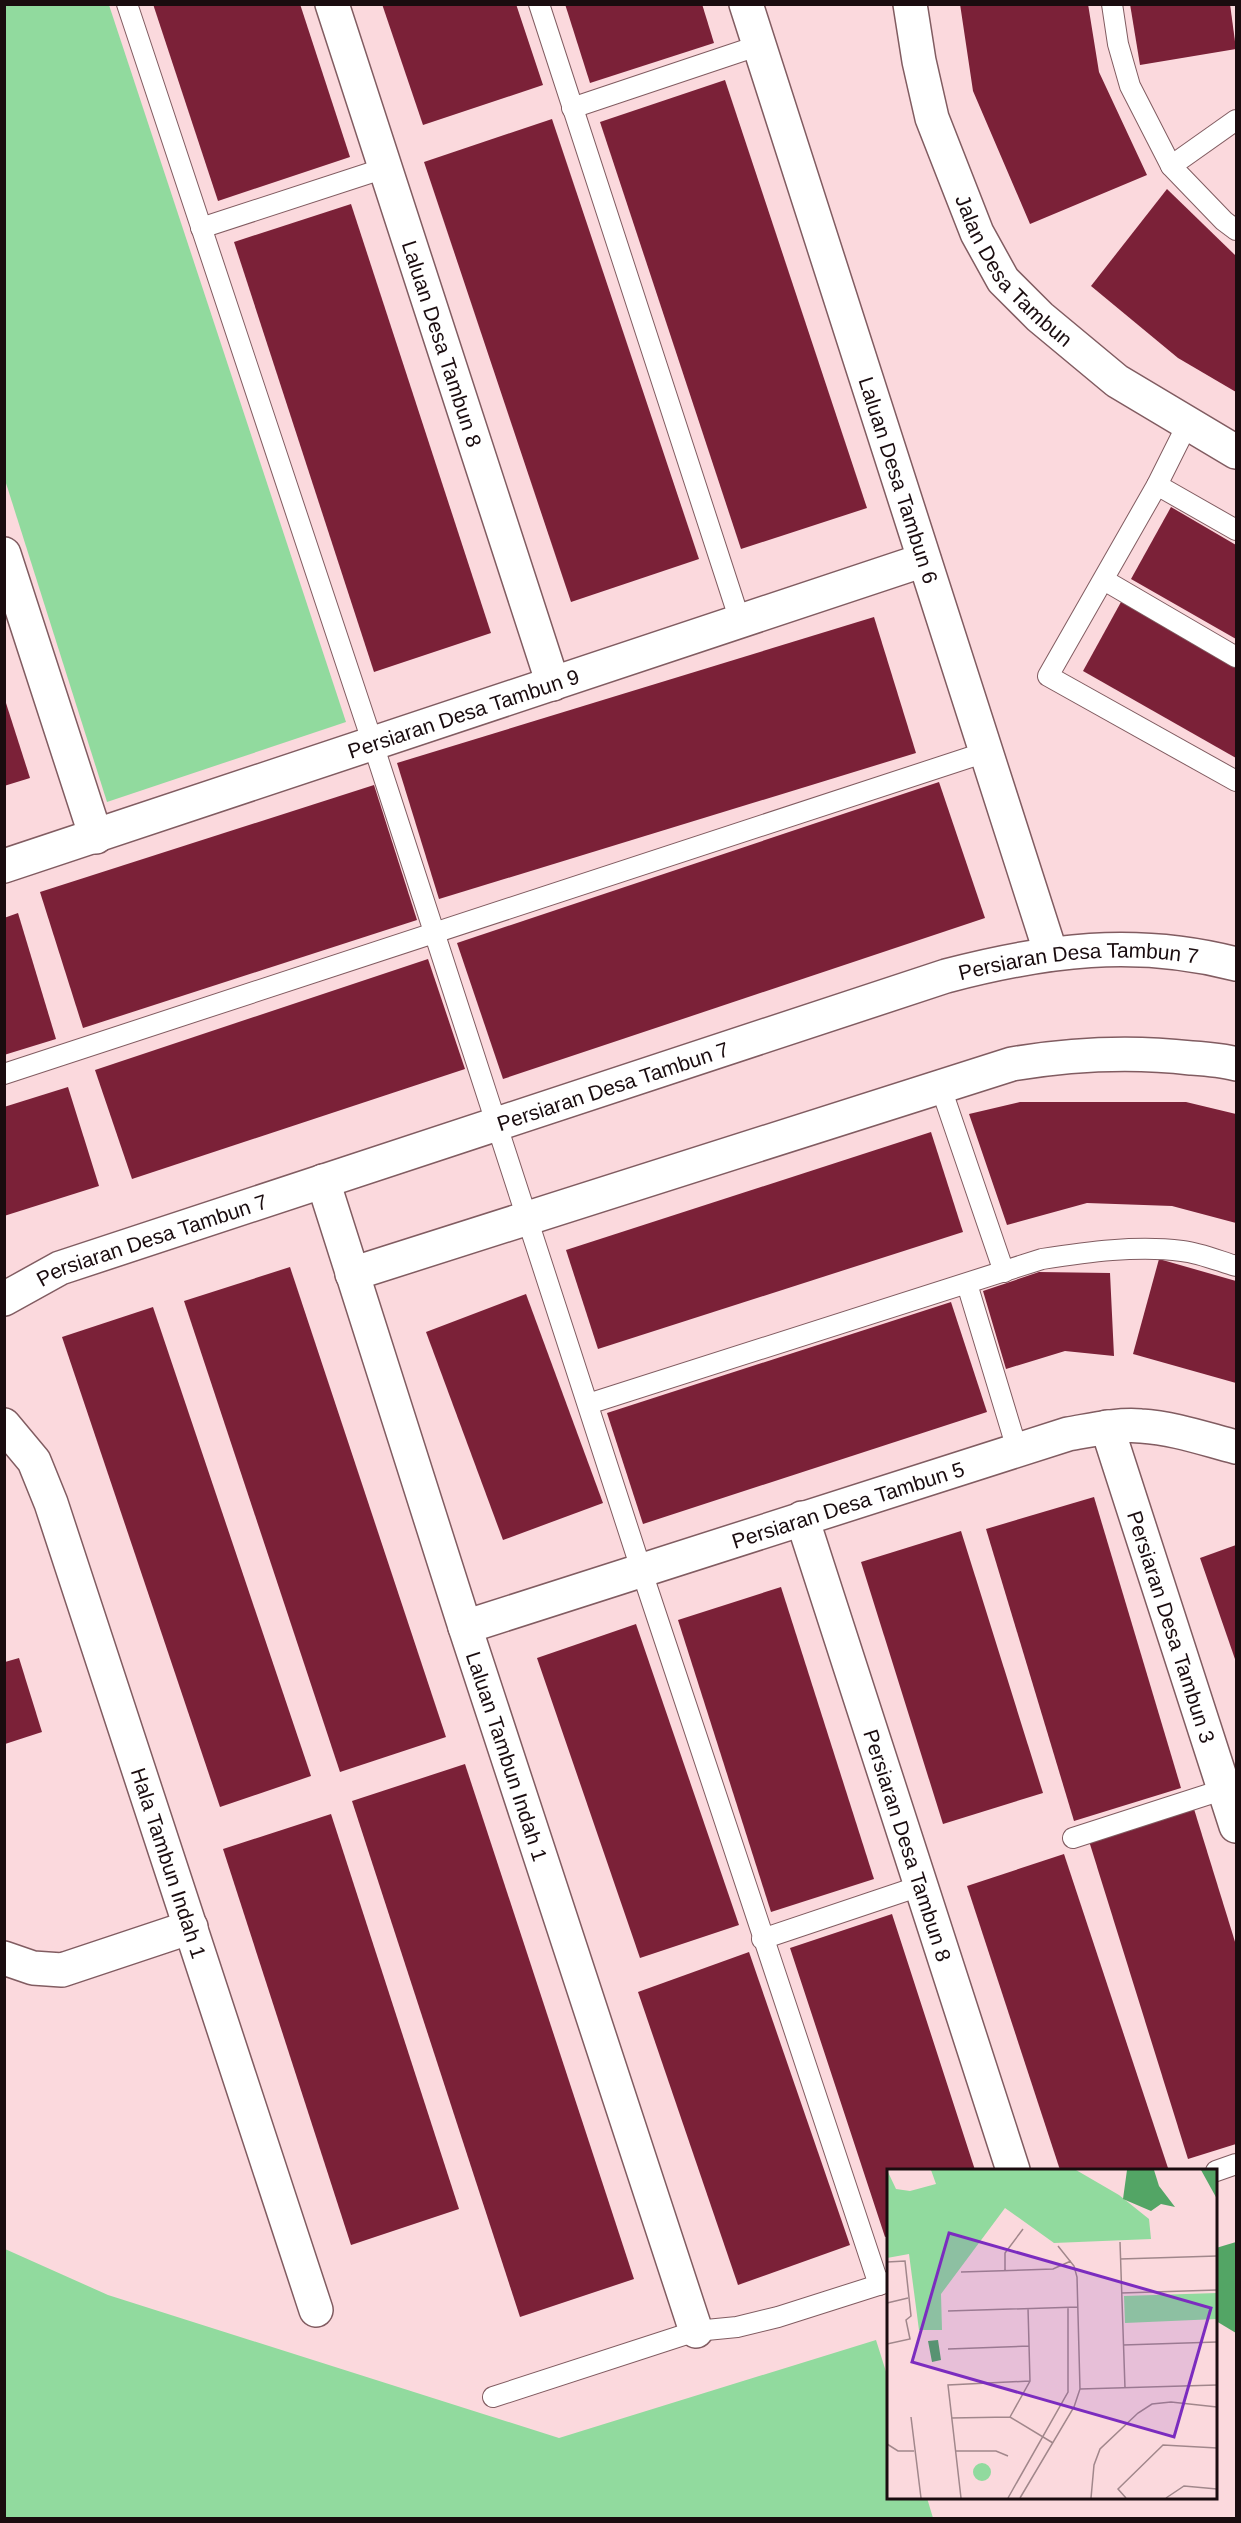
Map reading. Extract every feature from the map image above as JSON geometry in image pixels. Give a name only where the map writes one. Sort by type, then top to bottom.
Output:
[{"type":"street","name":"Laluan Desa Tambun 8","points":[[332,4],[553,684]]},
{"type":"street","name":"Laluan Desa Tambun 6","points":[[746,4],[1051,954]]},
{"type":"street","name":"Jalan Desa Tambun","points":[[910,4],[919,61],[932,118],[977,233],[1003,280],[1040,317],[1117,381],[1236,452]]},
{"type":"street","points":[[4,554],[96,837]]},
{"type":"street","name":"Persiaran Desa Tambun 9","points":[[4,866],[924,560]]},
{"type":"street","name":"Persiaran Desa Tambun 7","points":[[4,1299],[60,1268],[946,976],[993,963],[1107,948],[1160,950],[1236,964]]},
{"type":"street","points":[[352,1274],[940,1085],[1012,1064],[1070,1055],[1111,1052],[1165,1055],[1236,1064]]},
{"type":"street","name":"Laluan Tambun Indah 1","points":[[323,1181],[465,1627],[696,2331]]},
{"type":"street","name":"Hala Tambun Indah 1","points":[[4,1425],[34,1461],[51,1503],[316,2310]]},
{"type":"street","name":"Persiaran Desa Tambun 5","points":[[465,1627],[1068,1434],[1107,1427],[1140,1425],[1172,1430],[1236,1447]]},
{"type":"street","name":"Persiaran Desa Tambun 3","points":[[1107,1427],[1236,1826]]},
{"type":"street","name":"Persiaran Desa Tambun 8","points":[[801,1518],[1014,2169]]},
{"type":"street","points":[[4,1958],[33,1968],[62,1970],[191,1927]]},
{"type":"lane","points":[[127,4],[373,744],[762,1939],[884,2284],[747,2325],[696,2331],[493,2397]]},
{"type":"lane","points":[[539,4],[740,621]]},
{"type":"lane","points":[[1112,4],[1118,44],[1130,86],[1171,165],[1224,221],[1236,230]]},
{"type":"lane","points":[[572,108],[760,45]]},
{"type":"lane","points":[[1171,165],[1236,120]]},
{"type":"lane","points":[[201,228],[385,168]]},
{"type":"lane","points":[[1188,423],[1157,485],[1048,676],[1236,781]]},
{"type":"lane","points":[[1157,485],[1236,531]]},
{"type":"lane","points":[[1104,580],[1236,657]]},
{"type":"lane","points":[[4,1074],[986,752]]},
{"type":"lane","points":[[940,1085],[1004,1272]]},
{"type":"lane","points":[[588,1404],[1042,1259],[1075,1254],[1147,1250],[1184,1251],[1236,1266]]},
{"type":"lane","points":[[967,1284],[1017,1449]]},
{"type":"lane","points":[[1073,1838],[1224,1789]]},
{"type":"lane","points":[[762,1939],[920,1886]]},
{"type":"lane","points":[[1217,2170],[1236,2164]]},
{"type":"shaded area","points":[[4,5],[109,5],[346,722],[107,802],[5,480]]},
{"type":"shaded area","points":[[1236,2242],[1236,2333],[1217,2322],[1217,2248]]},
{"type":"shaded area","points":[[5,2249],[108,2295],[559,2438],[876,2340],[887,2375],[887,2499],[927,2499],[933,2518],[5,2518]]},
{"type":"building","points":[[153,4],[300,4],[350,157],[218,201]]},
{"type":"building","points":[[382,4],[516,4],[543,85],[423,125]]},
{"type":"building","points":[[565,4],[702,4],[714,43],[590,83]]},
{"type":"building","points":[[960,4],[1088,4],[1099,72],[1147,175],[1030,224],[973,91]]},
{"type":"building","points":[[1130,4],[1230,4],[1236,49],[1140,65]]},
{"type":"building","points":[[725,80],[867,508],[741,549],[600,122]]},
{"type":"building","points":[[552,119],[699,559],[571,602],[424,162]]},
{"type":"building","points":[[1167,189],[1236,256],[1236,392],[1178,358],[1091,286]]},
{"type":"building","points":[[351,204],[491,633],[374,672],[234,242]]},
{"type":"building","points":[[1171,507],[1236,545],[1236,639],[1131,579]]},
{"type":"building","points":[[1121,602],[1236,667],[1236,758],[1083,671]]},
{"type":"building","points":[[874,617],[916,753],[439,899],[397,763]]},
{"type":"building","points":[[4,701],[30,778],[4,786]]},
{"type":"building","points":[[939,782],[985,918],[503,1079],[457,943]]},
{"type":"building","points":[[374,785],[417,920],[83,1028],[40,892]]},
{"type":"building","points":[[18,913],[56,1039],[4,1055],[4,918]]},
{"type":"building","points":[[428,959],[465,1069],[132,1179],[95,1070]]},
{"type":"building","points":[[68,1087],[99,1186],[4,1216],[4,1107]]},
{"type":"building","points":[[1020,1102],[1186,1102],[1236,1114],[1236,1223],[1172,1206],[1087,1203],[1007,1225],[969,1114]]},
{"type":"building","points":[[931,1132],[963,1232],[598,1349],[566,1250]]},
{"type":"building","points":[[1159,1259],[1236,1281],[1236,1383],[1133,1354]]},
{"type":"building","points":[[290,1267],[446,1737],[340,1772],[184,1301]]},
{"type":"building","points":[[1039,1272],[1110,1273],[1114,1356],[1065,1351],[1006,1369],[983,1291]]},
{"type":"building","points":[[526,1294],[603,1503],[503,1540],[426,1332]]},
{"type":"building","points":[[951,1302],[987,1412],[643,1524],[607,1413]]},
{"type":"building","points":[[153,1307],[311,1776],[220,1807],[62,1337]]},
{"type":"building","points":[[1094,1497],[1181,1788],[1074,1821],[986,1529]]},
{"type":"building","points":[[961,1531],[1043,1793],[943,1824],[861,1562]]},
{"type":"building","points":[[1236,1545],[1236,1662],[1200,1558]]},
{"type":"building","points":[[781,1587],[874,1879],[771,1912],[678,1620]]},
{"type":"building","points":[[636,1624],[739,1925],[640,1958],[537,1658]]},
{"type":"building","points":[[19,1658],[42,1732],[5,1744],[5,1662]]},
{"type":"building","points":[[465,1764],[634,2279],[520,2317],[352,1801]]},
{"type":"building","points":[[1194,1809],[1236,1945],[1236,2144],[1188,2159],[1089,1841]]},
{"type":"building","points":[[331,1814],[459,2209],[351,2245],[223,1849]]},
{"type":"building","points":[[1064,1854],[1168,2168],[1060,2169],[967,1886]]},
{"type":"building","points":[[892,1914],[975,2169],[887,2169],[887,2236],[885,2237],[790,1948]]},
{"type":"building","points":[[749,1952],[850,2245],[738,2285],[638,1992]]}]
